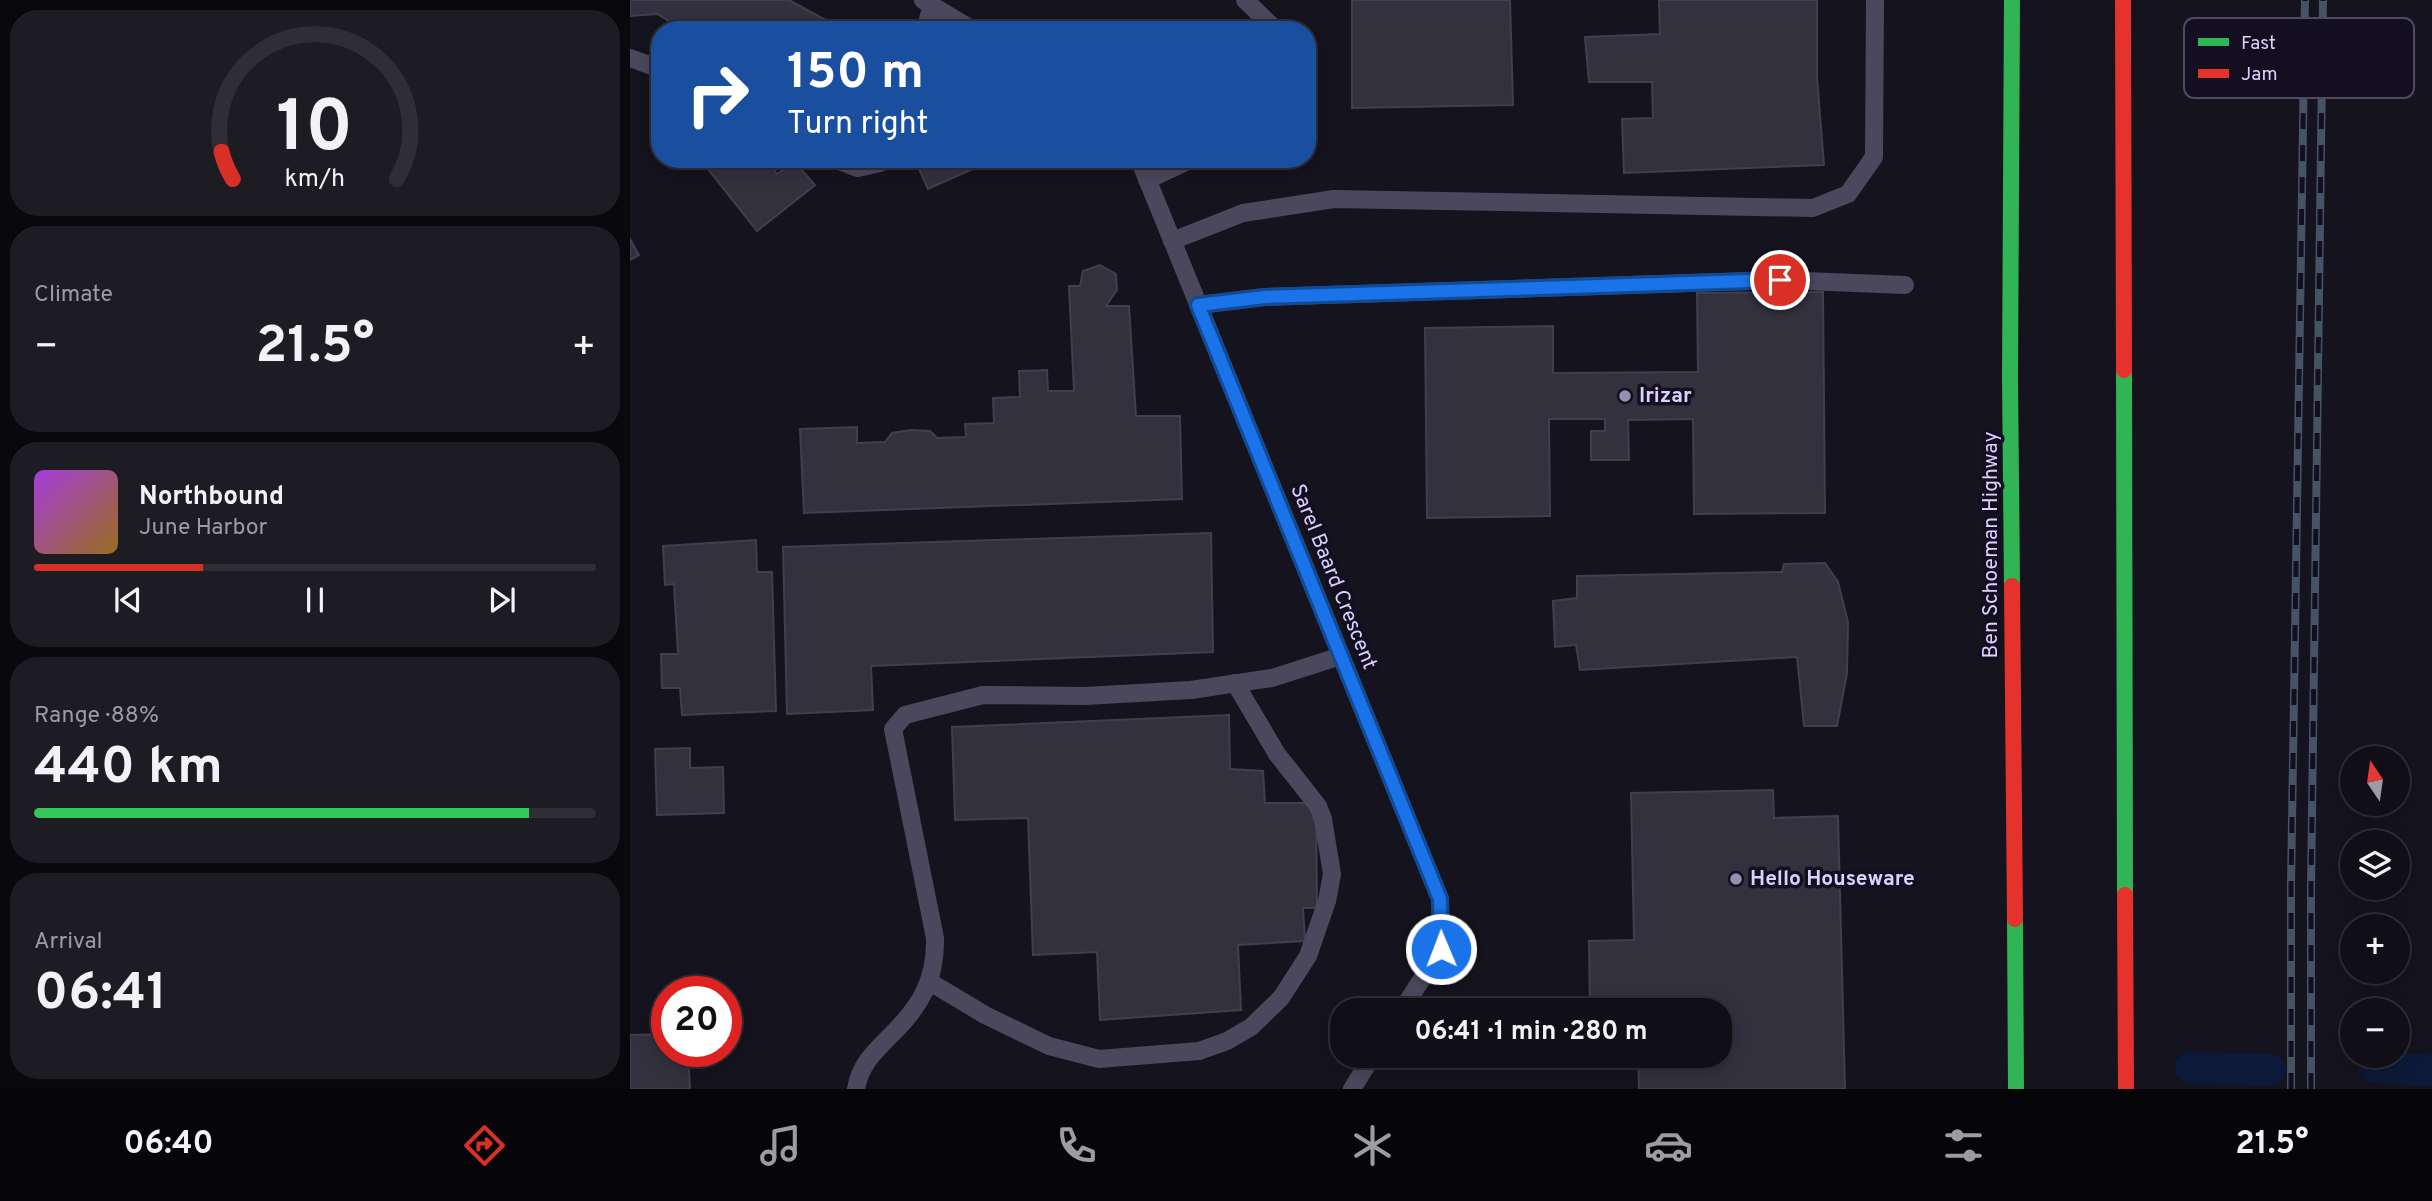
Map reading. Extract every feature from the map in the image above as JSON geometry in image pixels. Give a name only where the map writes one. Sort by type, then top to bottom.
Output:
[{"type":"highway","points":[[1999,0],[2010,377]]},
{"type":"highway","name":"Ben Schoeman Highway","points":[[2012,0],[2010,377],[2016,1089]]},
{"type":"highway","points":[[2123,0],[2126,1089]]},
{"type":"lane","points":[[1245,0],[1267,21]]},
{"type":"lane","points":[[1172,241],[1243,213],[1334,199],[1813,208],[1848,194],[1874,157],[1875,0]]},
{"type":"lane","points":[[926,21],[928,3],[958,21]]},
{"type":"lane","points":[[630,58],[651,66]]},
{"type":"lane","name":"Sarel Baard Crescent","points":[[1142,168],[1440,899],[1441,949],[1410,998]]},
{"type":"lane","points":[[1147,180],[1173,168]]},
{"type":"lane","points":[[1198,305],[1265,297],[1780,280],[1905,285]]},
{"type":"lane","points":[[856,1089],[858,1076],[870,1055],[920,1001],[930,982],[936,961],[935,938],[893,729],[905,715],[983,695],[1085,696],[1191,690],[1272,678],[1341,656]]},
{"type":"lane","points":[[930,982],[985,1015],[1049,1046],[1099,1059],[1199,1051],[1227,1041],[1251,1027],[1281,998],[1308,956],[1327,901],[1332,874],[1323,819],[1318,806],[1277,754],[1235,684]]},
{"type":"lane","points":[[1352,1089],[1365,1068]]},
{"type":"building","points":[[630,0],[789,0],[828,21],[669,21],[657,14],[630,16]]},
{"type":"building","points":[[1352,0],[1510,0],[1513,105],[1352,108]]},
{"type":"building","points":[[1659,0],[1817,0],[1817,77],[1824,165],[1624,173],[1622,119],[1653,118],[1652,82],[1589,82],[1585,37],[1660,34]]},
{"type":"building","points":[[707,168],[773,168],[777,174],[786,168],[800,168],[815,185],[757,231]]},
{"type":"building","points":[[918,168],[975,168],[928,189]]},
{"type":"building","points":[[630,239],[639,255],[630,260]]},
{"type":"building","points":[[1100,265],[1116,274],[1117,290],[1106,306],[1129,306],[1136,416],[1180,416],[1182,499],[804,513],[800,429],[857,427],[857,443],[885,442],[892,433],[911,430],[930,431],[937,438],[966,437],[965,424],[994,423],[993,398],[1020,397],[1019,371],[1047,370],[1048,391],[1074,391],[1069,286],[1080,286],[1083,271]]},
{"type":"building","name":"Irizar","points":[[1823,292],[1825,513],[1694,514],[1693,419],[1628,420],[1629,460],[1591,460],[1591,431],[1605,431],[1605,419],[1549,419],[1550,516],[1427,518],[1425,328],[1553,326],[1553,373],[1698,372],[1697,293]]},
{"type":"building","points":[[1211,533],[1213,652],[871,666],[873,710],[787,714],[783,547]]},
{"type":"building","points":[[756,540],[757,572],[772,572],[776,711],[682,715],[680,688],[662,688],[661,654],[678,654],[674,584],[665,585],[663,546]]},
{"type":"building","points":[[1825,563],[1838,582],[1848,622],[1847,673],[1837,726],[1804,726],[1797,657],[1580,670],[1576,645],[1555,647],[1553,601],[1577,598],[1577,576],[1782,572],[1784,564]]},
{"type":"building","points":[[1229,715],[1230,769],[1263,771],[1265,803],[1316,803],[1317,908],[1303,908],[1305,941],[1238,945],[1241,1010],[1100,1020],[1097,952],[1033,955],[1028,818],[955,820],[952,727]]},
{"type":"building","points":[[690,748],[690,768],[723,767],[724,813],[657,815],[655,749]]},
{"type":"building","name":"Hello Houseware","points":[[1773,790],[1774,818],[1838,816],[1845,1089],[1639,1089],[1638,1068],[1732,1068],[1732,998],[1590,998],[1589,941],[1634,940],[1631,793]]},
{"type":"building","points":[[651,1034],[651,1067],[689,1067],[690,1089],[630,1089],[630,1035]]},
{"type":"waterway","points":[[2191,1068],[2270,1070]]},
{"type":"waterway","points":[[2391,1068],[2432,1071]]},
{"type":"railway","points":[[2305,0],[2305,18]]},
{"type":"railway","points":[[2323,0],[2323,18]]},
{"type":"railway","points":[[2291,1089],[2291,886],[2303,98]]},
{"type":"railway","points":[[2311,1089],[2311,887],[2322,98]]},
{"type":"traffic: fast","points":[[2012,0],[2012,586]]},
{"type":"traffic: fast","points":[[2124,370],[2125,895]]},
{"type":"traffic: fast","points":[[2015,919],[2016,1089]]},
{"type":"traffic: jam","points":[[2123,0],[2124,370]]},
{"type":"traffic: jam","points":[[2012,586],[2015,919]]},
{"type":"traffic: jam","points":[[2125,895],[2126,1089]]},
{"type":"place","name":"Irizar","points":[[1625,396]]},
{"type":"place","name":"Hello Houseware","points":[[1736,879]]},
{"type":"route","points":[[1441,949],[1440,899],[1198,305],[1265,297],[1780,280]]}]
